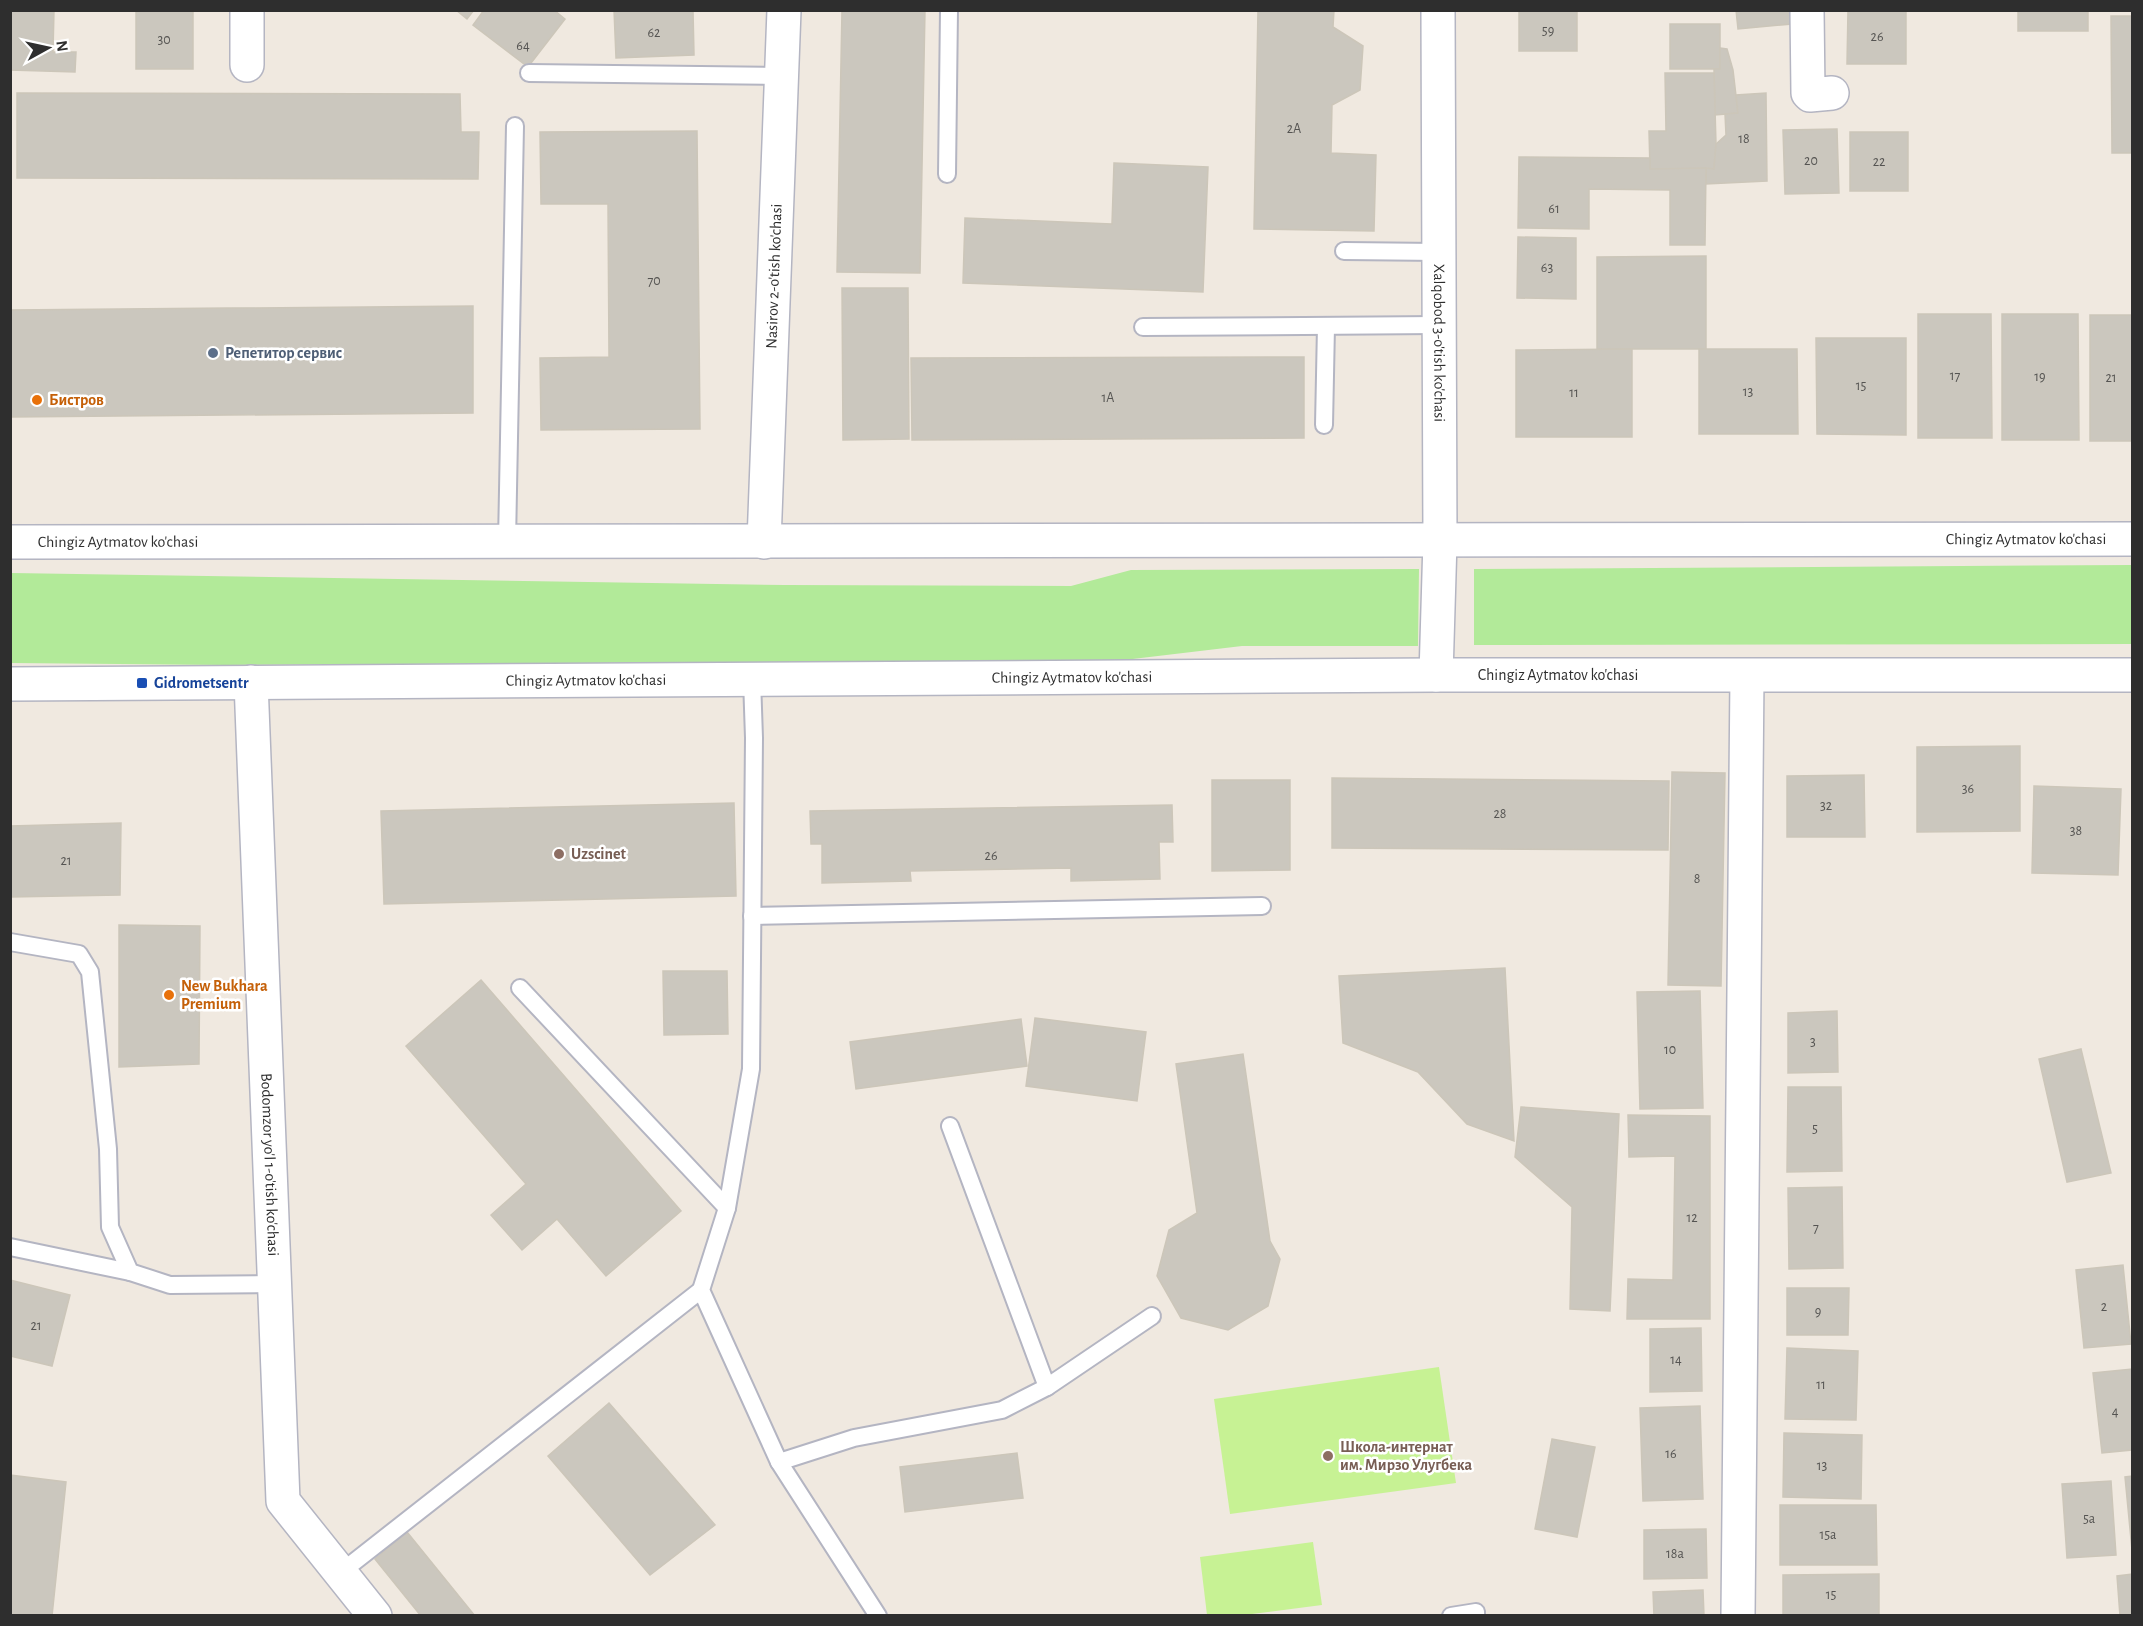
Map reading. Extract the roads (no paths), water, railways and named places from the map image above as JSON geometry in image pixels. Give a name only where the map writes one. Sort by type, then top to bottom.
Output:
[{"type":"main road","points":[[247,10],[247,65]]},
{"type":"main road","name":"Nasirov 2-o'tish ko'chasi","points":[[764,542],[784,10]]},
{"type":"main road","name":"Xalqobod 3-o'tish ko'chasi","points":[[1436,675],[1440,541],[1438,10]]},
{"type":"main road","points":[[1807,10],[1808,93],[1810,95],[1832,93]]},
{"type":"main road","name":"Chingiz Aytmatov ko'chasi","points":[[10,542],[2133,540]]},
{"type":"main road","name":"Chingiz Aytmatov ko'chasi","points":[[10,684],[1436,675],[2133,675]]},
{"type":"main road","points":[[1738,1616],[1747,676]]},
{"type":"main road","name":"Bodomzor yo'l 1-o'tish ko'chasi","points":[[251,682],[276,1284],[282,1502],[375,1616]]},
{"type":"lane","points":[[947,174],[949,10]]},
{"type":"lane","points":[[529,73],[781,76]]},
{"type":"lane","points":[[507,542],[515,126]]},
{"type":"lane","points":[[1344,251],[1439,252]]},
{"type":"lane","points":[[1143,327],[1439,325]]},
{"type":"lane","points":[[1324,425],[1326,326]]},
{"type":"lane","points":[[340,1573],[701,1290],[727,1208],[751,1069],[754,738],[752,679]]},
{"type":"lane","points":[[752,915],[1262,906]]},
{"type":"lane","points":[[10,942],[79,954],[90,972],[108,1149],[110,1227],[130,1272]]},
{"type":"lane","points":[[520,988],[727,1208]]},
{"type":"lane","points":[[950,1126],[1047,1387]]},
{"type":"lane","points":[[10,1247],[130,1272],[170,1285],[276,1284]]},
{"type":"lane","points":[[701,1290],[779,1462],[878,1616]]},
{"type":"lane","points":[[779,1462],[854,1438],[1002,1410],[1047,1387],[1152,1316]]},
{"type":"lane","points":[[1451,1616],[1476,1612],[1476,1616]]},
{"type":"place","name":"Репетитор сервис","points":[[213,353]]},
{"type":"place","name":"Бистров","points":[[37,400]]},
{"type":"place","name":"Gidrometsentr","points":[[142,683]]},
{"type":"place","name":"Uzscinet","points":[[559,854]]},
{"type":"place","name":"New Bukhara Premium","points":[[169,995]]},
{"type":"place","name":"Школа-интернат им. Мирзо Улугбека","points":[[1328,1456]]}]
